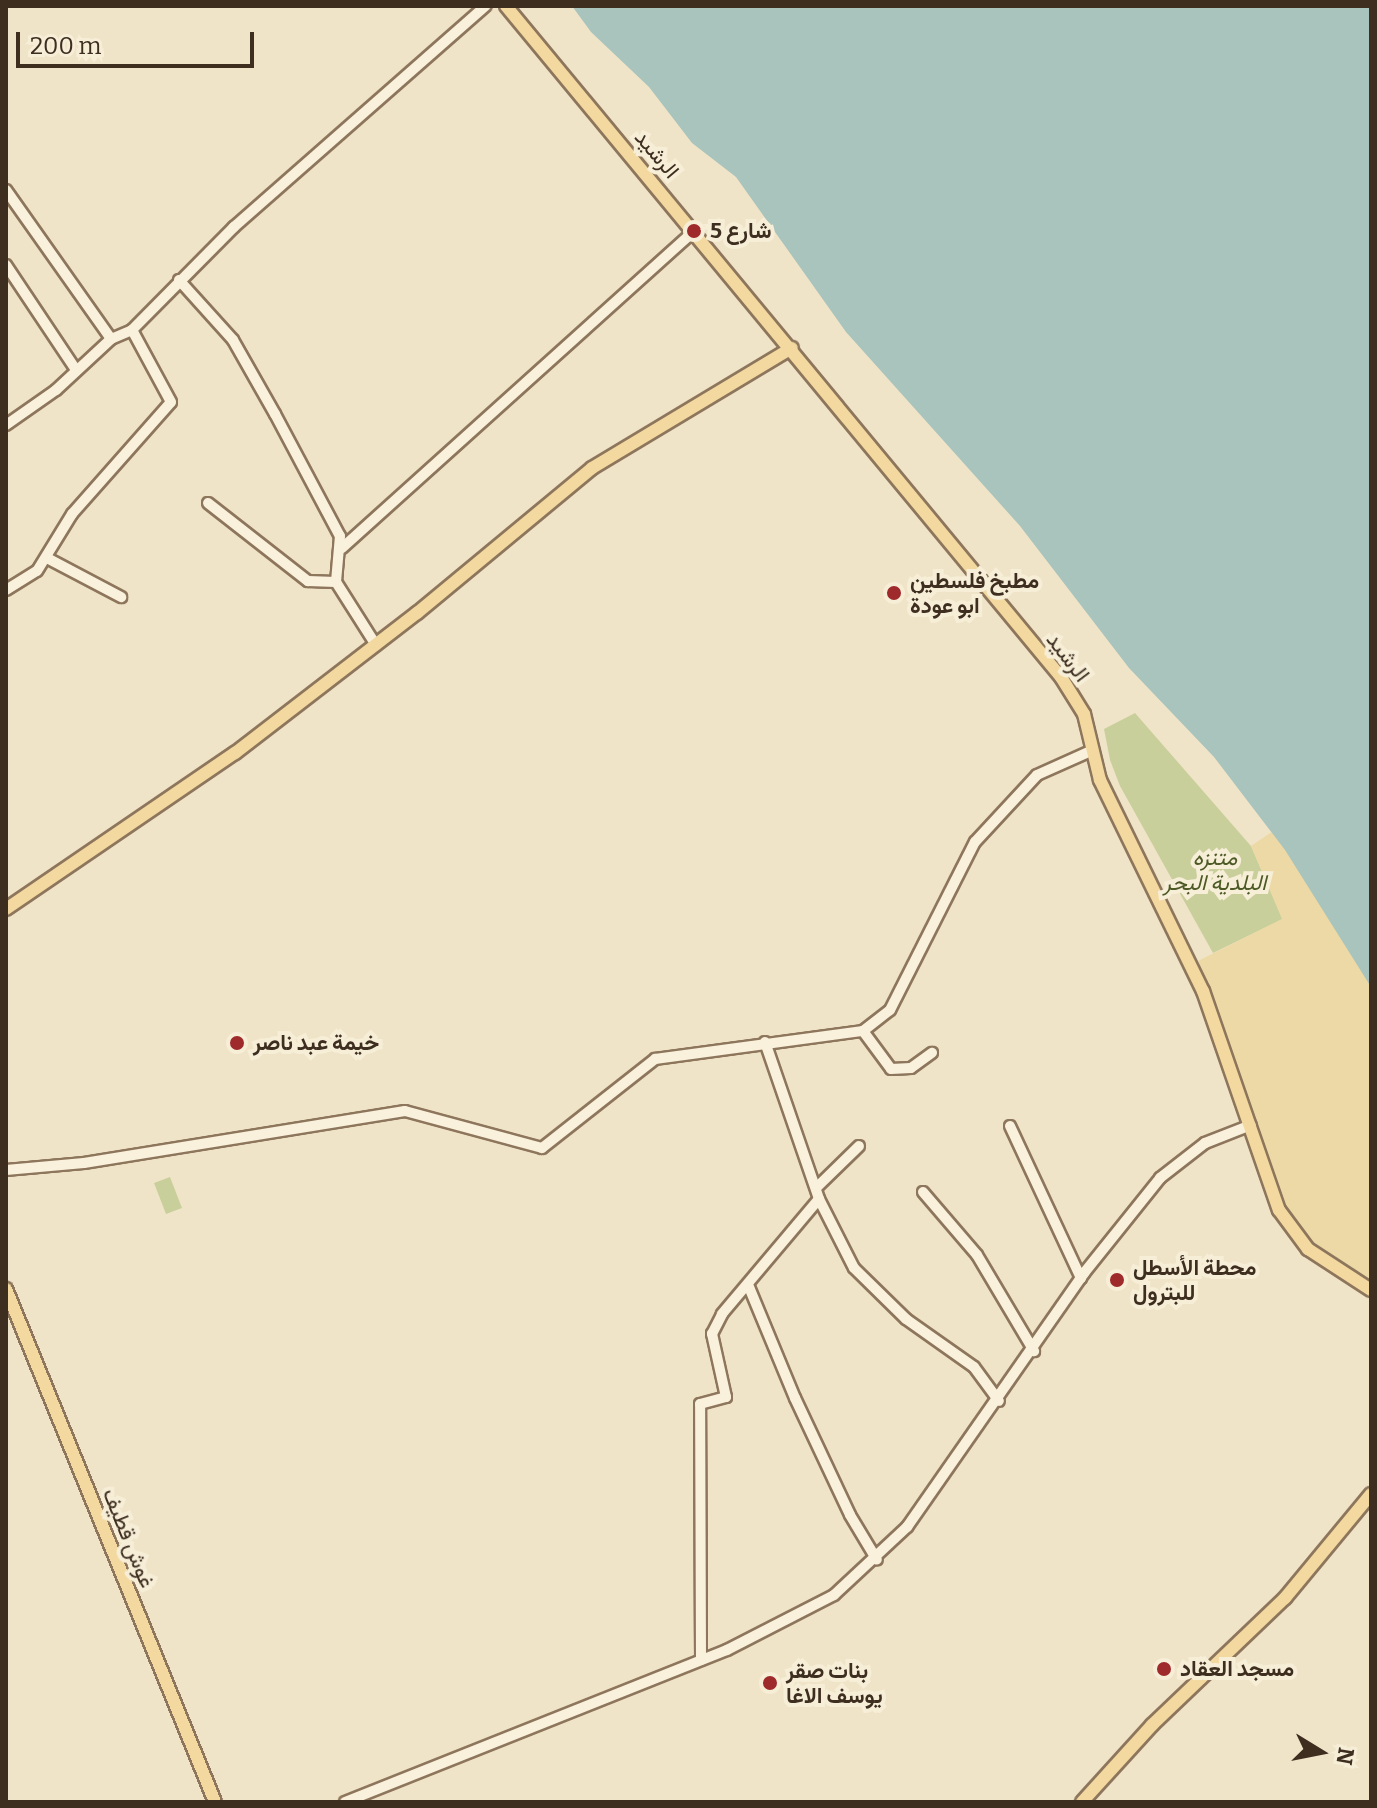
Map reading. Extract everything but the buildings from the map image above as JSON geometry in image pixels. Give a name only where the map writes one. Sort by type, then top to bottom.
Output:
[{"type":"main road","name":"الرشيد","points":[[506,6],[792,348],[966,568],[1061,677],[1084,714],[1100,780],[1203,991],[1269,1185],[1293,1234],[1371,1290]]},
{"type":"main road","points":[[6,909],[184,791],[376,645],[592,468],[792,348]]},
{"type":"main road","name":"غوش قطيف","points":[[6,1289],[215,1802]]},
{"type":"main road","points":[[1082,1802],[1152,1725],[1285,1598],[1371,1494]]},
{"type":"street","points":[[6,425],[111,339],[132,330],[179,280],[486,6]]},
{"type":"street","points":[[6,190],[111,339]]},
{"type":"street","points":[[342,548],[695,230]]},
{"type":"street","points":[[6,265],[76,370]]},
{"type":"street","points":[[179,280],[233,340],[342,548],[336,582],[376,645]]},
{"type":"street","points":[[6,590],[37,571],[72,514],[171,402],[132,330]]},
{"type":"street","points":[[208,503],[308,581],[336,582]]},
{"type":"street","points":[[47,558],[121,597]]},
{"type":"street","points":[[6,1170],[84,1163],[405,1111],[542,1148],[655,1059],[863,1031],[890,1010],[975,842],[1037,775],[1093,750]]},
{"type":"street","points":[[863,1031],[891,1069],[911,1068],[932,1053]]},
{"type":"street","points":[[765,1042],[818,1194],[854,1268],[906,1319],[974,1367],[999,1401]]},
{"type":"street","points":[[345,1802],[701,1660],[798,1618],[877,1560],[933,1494],[1034,1351],[1081,1278],[1172,1165],[1226,1131],[1251,1125]]},
{"type":"street","points":[[1010,1126],[1081,1278]]},
{"type":"street","points":[[701,1660],[700,1404],[726,1397],[712,1334],[722,1314],[749,1287],[818,1194],[859,1146]]},
{"type":"street","points":[[923,1192],[977,1255],[1034,1351]]},
{"type":"street","points":[[749,1287],[807,1424],[877,1560]]},
{"type":"green space","name":"متنزه البلدية البحر","points":[[1135,713],[1251,846],[1283,919],[1213,953],[1120,786],[1110,760],[1104,729]]},
{"type":"green space","points":[[170,1177],[182,1208],[166,1214],[154,1183]]},
{"type":"sand","points":[[1288,821],[1371,956],[1371,1283],[1306,1240],[1284,1209],[1198,961],[1282,919],[1251,846]]},
{"type":"water","points":[[572,6],[1371,6],[1371,987],[1285,850],[1214,757],[1129,668],[1020,526],[846,332],[736,177],[692,143],[649,87],[591,32]]},
{"type":"place","name":"شارع 5","points":[[694,231]]},
{"type":"place","name":"مطبخ فلسطين ابو عودة","points":[[894,593]]},
{"type":"place","name":"خيمة عبد ناصر","points":[[237,1043]]},
{"type":"place","name":"محطة الأسطل للبترول","points":[[1117,1280]]},
{"type":"place","name":"مسجد العقاد","points":[[1164,1669]]},
{"type":"place","name":"بنات صقر يوسف الاغا","points":[[770,1683]]}]
